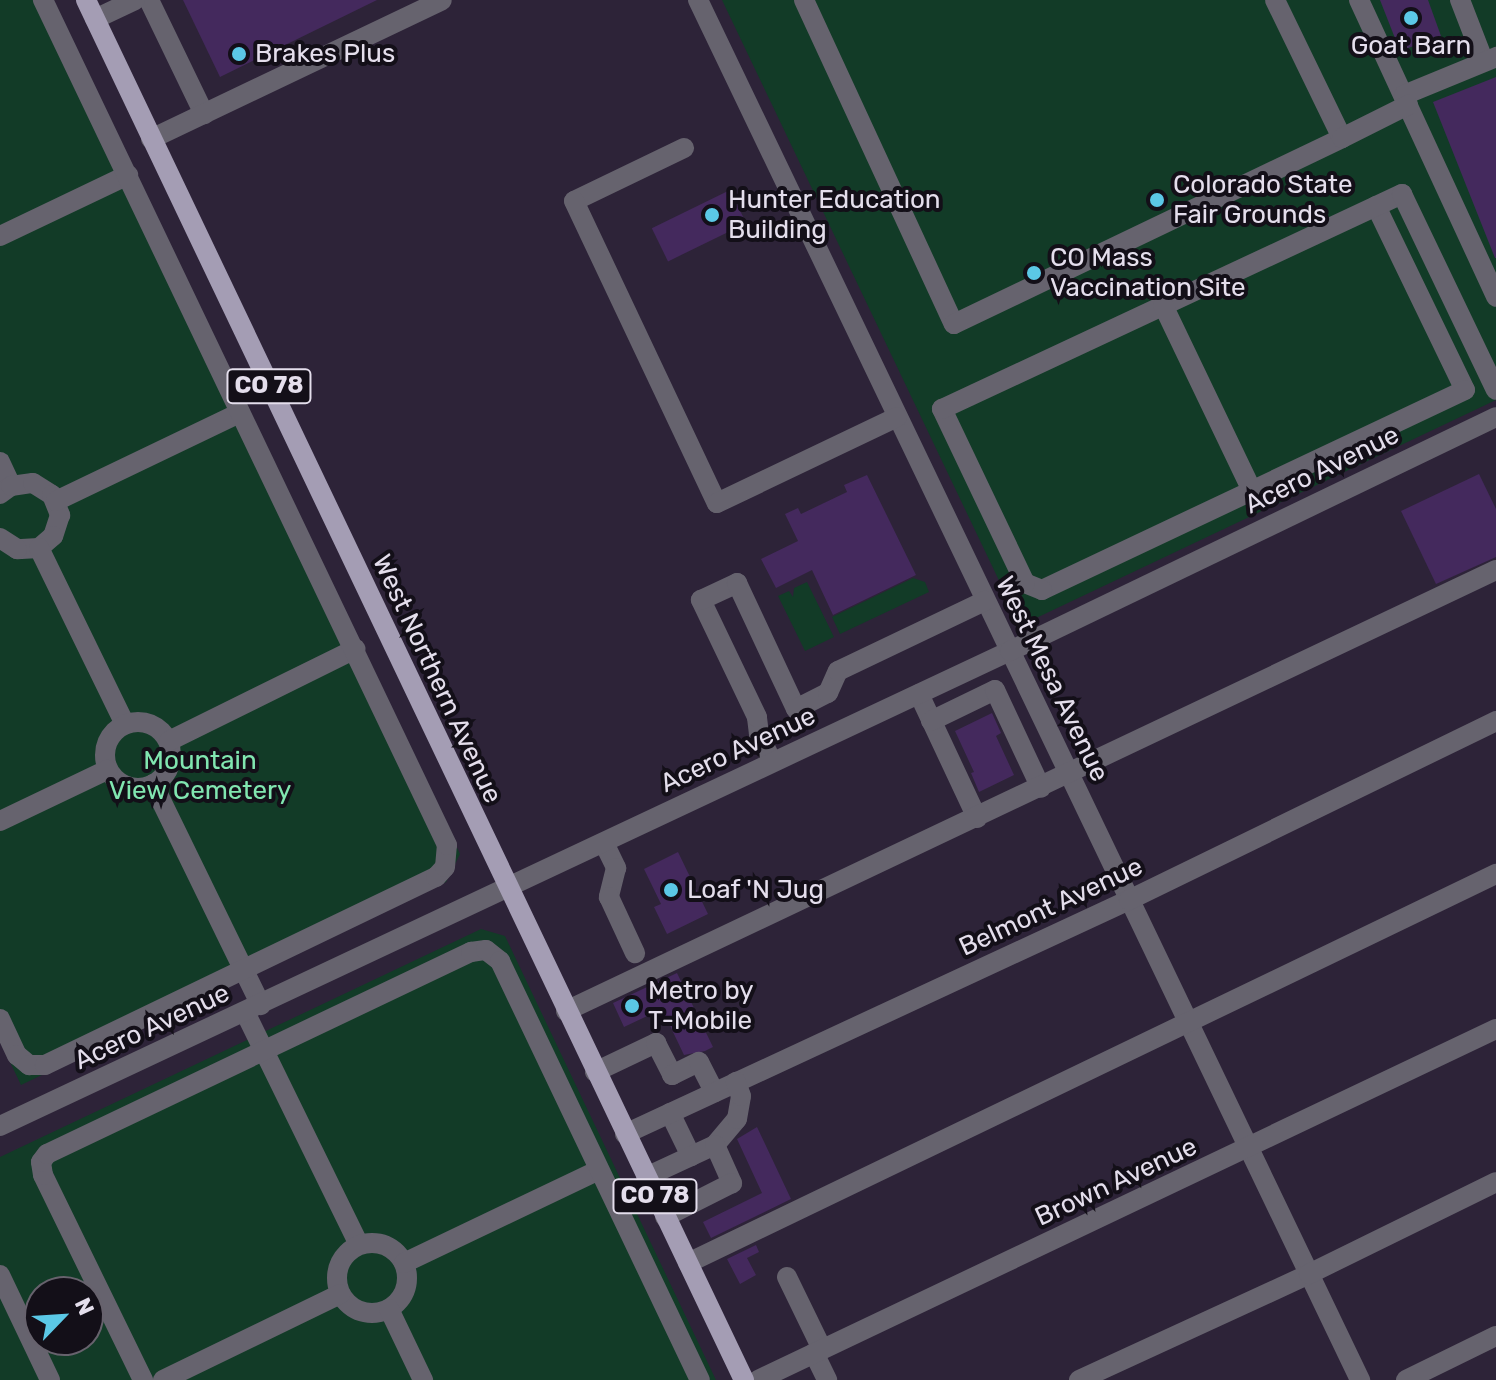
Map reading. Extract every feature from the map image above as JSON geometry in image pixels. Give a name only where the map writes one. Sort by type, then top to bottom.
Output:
[{"type":"main road","name":"West Northern Avenue","points":[[86,0],[744,1380]]},
{"type":"street","points":[[0,1019],[17,1055],[29,1065],[45,1065],[436,877],[445,867],[447,845],[43,0]]},
{"type":"street","points":[[95,19],[135,0]]},
{"type":"street","points":[[149,0],[204,114]]},
{"type":"street","points":[[151,139],[442,0]]},
{"type":"street","name":"West Mesa Avenue","points":[[698,0],[1360,1380]]},
{"type":"street","points":[[804,0],[954,324],[1342,138],[1406,100],[1490,60],[1460,0]]},
{"type":"street","points":[[1275,0],[1342,138]]},
{"type":"street","points":[[1359,0],[1496,297]]},
{"type":"street","points":[[684,148],[574,201],[717,503],[897,417]]},
{"type":"street","points":[[0,236],[128,175]]},
{"type":"street","points":[[1376,206],[1465,390],[1042,590],[1025,583],[942,409],[1163,305],[1376,206],[1402,194],[1496,390]]},
{"type":"street","points":[[1163,305],[1252,491]]},
{"type":"street","points":[[56,501],[240,413]]},
{"type":"street","name":"Acero Avenue","points":[[0,1126],[508,889],[1496,417]]},
{"type":"street","points":[[0,462],[6,490],[33,483],[45,489],[56,501],[58,527],[39,548],[17,549],[0,538]]},
{"type":"street","points":[[39,548],[125,724]]},
{"type":"street","points":[[566,1011],[1496,570]]},
{"type":"street","points":[[772,762],[759,734],[757,717],[701,600],[737,583],[796,709],[828,693],[838,671],[985,601]]},
{"type":"street","points":[[169,741],[355,649]]},
{"type":"street","points":[[931,721],[995,690],[1041,788]]},
{"type":"street","points":[[919,694],[977,818]]},
{"type":"street","name":"Belmont Avenue","points":[[625,1134],[1129,900],[1496,721]]},
{"type":"street","points":[[107,770],[107,742],[125,724],[152,725],[169,741]]},
{"type":"street","points":[[107,770],[131,787],[153,784],[167,770],[169,741]]},
{"type":"street","points":[[0,821],[107,770]]},
{"type":"street","points":[[153,784],[244,970],[264,1050],[359,1245]]},
{"type":"street","points":[[604,843],[616,868],[609,897],[635,953]]},
{"type":"street","points":[[688,1263],[1496,874]]},
{"type":"street","points":[[143,1380],[43,1175],[41,1162],[47,1154],[471,952],[486,950],[500,961],[700,1380]]},
{"type":"street","name":"Brown Avenue","points":[[758,1380],[1496,1029]]},
{"type":"street","points":[[595,1072],[656,1043],[672,1075],[699,1062],[714,1092]]},
{"type":"street","points":[[646,1177],[715,1145],[737,1119],[741,1096],[736,1082]]},
{"type":"street","points":[[670,1113],[691,1156]]},
{"type":"street","points":[[665,1217],[732,1183],[715,1145]]},
{"type":"street","points":[[404,1263],[599,1170]]},
{"type":"street","points":[[1079,1380],[1309,1274],[1496,1182]]},
{"type":"street","points":[[359,1245],[386,1246],[404,1263],[406,1288],[400,1300],[389,1309],[363,1312],[340,1294],[337,1274],[341,1262],[359,1245]]},
{"type":"street","points":[[0,1275],[50,1380]]},
{"type":"street","points":[[787,1277],[827,1380]]},
{"type":"street","points":[[163,1380],[340,1294]]},
{"type":"street","points":[[389,1309],[423,1380]]},
{"type":"street","points":[[1406,1380],[1496,1336]]},
{"type":"green space","name":"Mountain View Cemetery","points":[[0,0],[51,0],[460,854],[446,882],[21,1085],[0,1041]]},
{"type":"green space","name":"Colorado State Fair Grounds","points":[[722,0],[1496,0],[1496,400],[1032,620],[1023,621],[1015,614]]},
{"type":"green space","points":[[913,578],[925,582],[929,592],[840,634],[832,617]]},
{"type":"green space","points":[[807,582],[834,637],[805,651],[778,596],[789,591],[793,597],[794,588]]},
{"type":"green space","points":[[481,929],[505,936],[716,1380],[0,1380],[0,1157]]},
{"type":"building","name":"Brakes Plus","points":[[183,0],[377,0],[220,77]]},
{"type":"building","name":"Goat Barn","points":[[1380,0],[1428,0],[1441,36],[1400,51]]},
{"type":"building","points":[[1496,77],[1496,258],[1495,258],[1433,102]]},
{"type":"building","points":[[730,190],[746,223],[668,261],[652,228]]},
{"type":"building","points":[[1479,474],[1496,509],[1496,557],[1436,584],[1401,511]]},
{"type":"building","points":[[867,475],[916,575],[833,615],[812,570],[776,588],[761,559],[798,541],[785,514],[798,508],[801,514],[847,492],[844,485]]},
{"type":"building","points":[[992,713],[1001,733],[996,736],[1014,775],[979,792],[971,773],[974,772],[955,731]]},
{"type":"building","points":[[678,852],[708,914],[667,934],[654,907],[661,904],[644,869]]},
{"type":"building","points":[[677,973],[713,1047],[705,1051],[684,1055],[662,1009],[624,1027],[613,1003]]},
{"type":"building","points":[[757,1127],[791,1199],[711,1238],[703,1222],[762,1193],[737,1139]]},
{"type":"building","points":[[756,1245],[759,1252],[747,1258],[756,1275],[740,1284],[727,1259]]},
{"type":"place","name":"Goat Barn","points":[[1411,18]]},
{"type":"place","name":"Brakes Plus","points":[[239,54]]},
{"type":"place","name":"Colorado State Fair Grounds","points":[[1157,200]]},
{"type":"place","name":"Hunter Education Building","points":[[712,215]]},
{"type":"place","name":"CO Mass Vaccination Site","points":[[1034,273]]},
{"type":"place","name":"Loaf 'N Jug","points":[[671,890]]},
{"type":"place","name":"Metro by T-Mobile","points":[[632,1006]]}]
